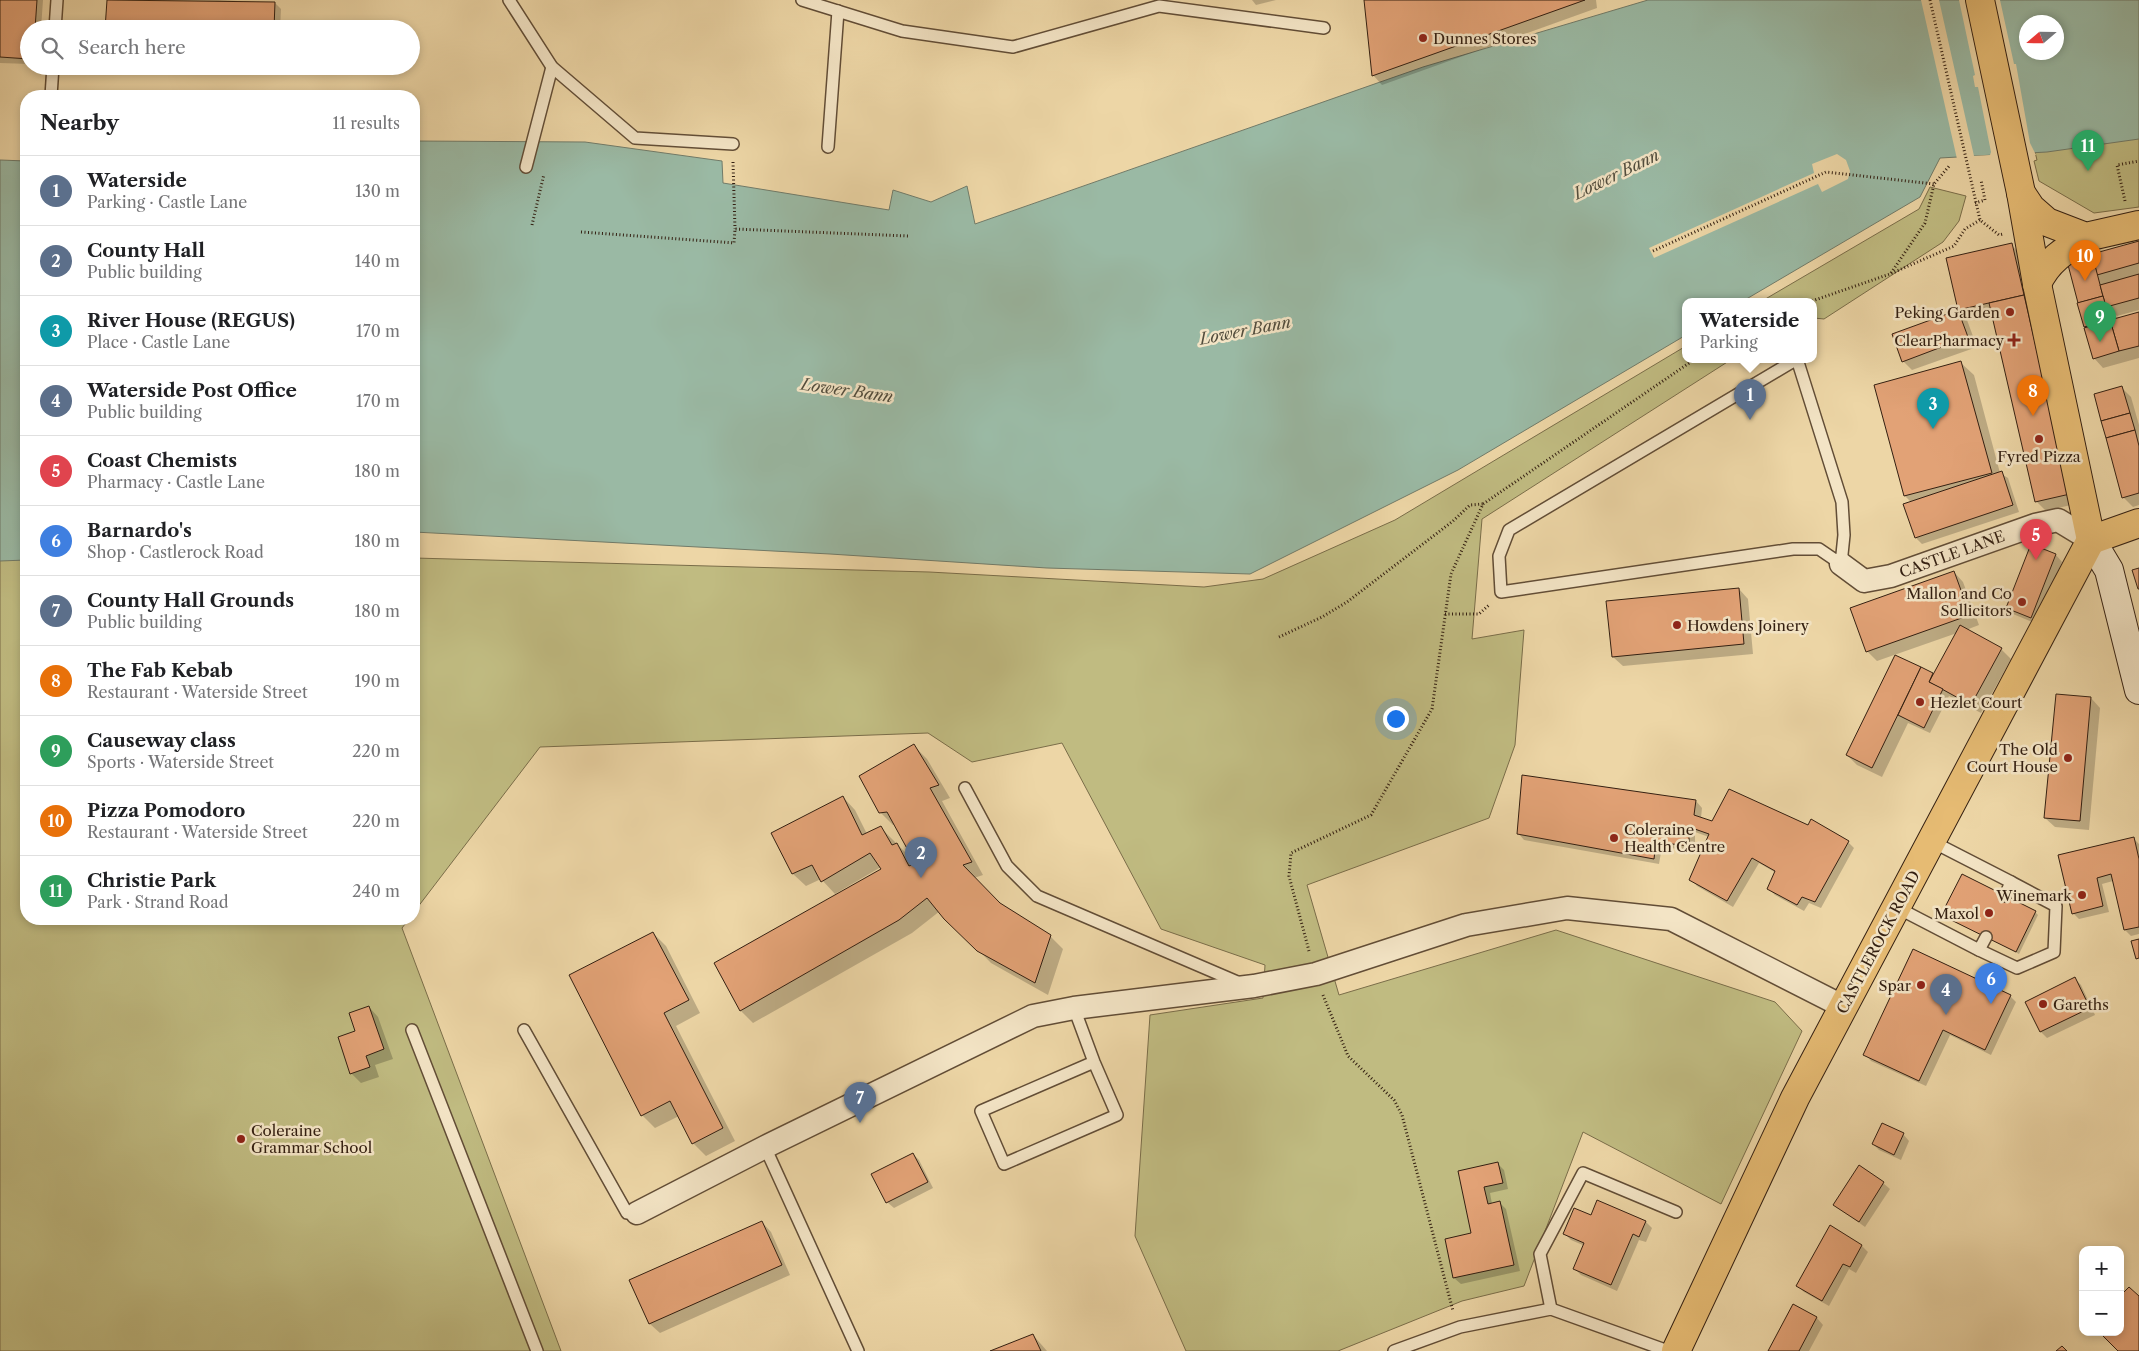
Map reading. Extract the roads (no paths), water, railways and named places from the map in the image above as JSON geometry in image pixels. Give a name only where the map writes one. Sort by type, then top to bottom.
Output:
[{"type":"main road","points":[[1980,0],[2021,193],[2031,208],[2028,227],[2036,284],[2091,540],[2109,570],[2139,690]]},
{"type":"main road","points":[[2028,227],[2086,236],[2139,225]]},
{"type":"main road","points":[[2036,284],[2042,272],[2055,257],[2086,236]]},
{"type":"main road","points":[[2091,540],[2139,523]]},
{"type":"main road","name":"CASTLEROCK ROAD","points":[[1676,1351],[1795,1098],[2091,540]]},
{"type":"street","name":"CASTLE LANE","points":[[1841,564],[1864,581],[1891,576],[2034,525],[2058,520],[2091,540]]},
{"type":"street","points":[[637,1213],[765,1147],[1034,1016],[1074,1008],[1248,987],[1316,974],[1466,925],[1567,908],[1671,919],[1844,1007]]},
{"type":"lane","points":[[56,20],[57,0]]},
{"type":"lane","points":[[509,0],[552,67],[635,138],[733,144]]},
{"type":"lane","points":[[802,0],[902,31],[1013,46],[1159,6],[1324,28]]},
{"type":"lane","points":[[828,147],[838,11]]},
{"type":"lane","points":[[526,167],[552,67]]},
{"type":"lane","points":[[51,90],[52,75]]},
{"type":"lane","points":[[1790,363],[1509,530],[1499,556],[1502,592],[1793,549],[1819,549],[1841,564],[1844,535],[1842,502],[1798,363]]},
{"type":"lane","points":[[965,788],[1007,866],[1037,896],[1248,987]]},
{"type":"lane","points":[[1896,907],[2017,968],[2054,952],[2056,906],[1931,841]]},
{"type":"lane","points":[[2005,896],[2011,882]]},
{"type":"lane","points":[[1979,950],[1986,937]]},
{"type":"lane","points":[[1074,1008],[1094,1062],[1117,1115],[1004,1164],[982,1111],[1094,1062]]},
{"type":"lane","points":[[412,1030],[538,1351]]},
{"type":"lane","points":[[524,1030],[627,1213],[637,1213]]},
{"type":"lane","points":[[765,1147],[858,1351]]},
{"type":"lane","points":[[1551,1309],[1540,1254],[1582,1173],[1676,1212]]},
{"type":"lane","points":[[1394,1351],[1460,1327],[1551,1309],[1668,1351]]},
{"type":"water","name":"Lower Bann","points":[[1648,0],[2139,0],[2139,139],[2047,152],[1940,158],[1920,197],[1748,298],[1682,298],[1682,337],[1458,470],[1250,574],[1047,568],[830,554],[420,532],[420,141],[585,142],[722,161],[723,183],[889,210],[893,190],[931,202],[967,186],[975,224],[1423,67]]},
{"type":"water","points":[[0,160],[20,161],[20,560],[0,561]]},
{"type":"place","name":"Dunnes Stores","points":[[1423,38]]},
{"type":"place","name":"Christie Park","points":[[2088,171]]},
{"type":"place","name":"Pizza Pomodoro","points":[[2085,281]]},
{"type":"place","name":"Peking Garden","points":[[2010,312]]},
{"type":"place","name":"ClearPharmacy","points":[[2014,340]]},
{"type":"place","name":"Causeway class","points":[[2100,342]]},
{"type":"place","name":"The Fab Kebab","points":[[2033,416]]},
{"type":"place","name":"Waterside","points":[[1750,420]]},
{"type":"place","name":"River House (REGUS)","points":[[1933,429]]},
{"type":"place","name":"Fyred Pizza","points":[[2039,439]]},
{"type":"place","name":"Coast Chemists","points":[[2036,560]]},
{"type":"place","name":"Mallon and Co Sollicitors","points":[[2022,602]]},
{"type":"place","name":"Howdens Joinery","points":[[1677,625]]},
{"type":"place","name":"Hezlet Court","points":[[1920,702]]},
{"type":"place","name":"The Old Court House","points":[[2068,758]]},
{"type":"place","name":"Coleraine Health Centre","points":[[1614,838]]},
{"type":"place","name":"County Hall","points":[[921,878]]},
{"type":"place","name":"Winemark","points":[[2082,895]]},
{"type":"place","name":"Maxol","points":[[1989,913]]},
{"type":"place","name":"Spar","points":[[1921,985]]},
{"type":"place","name":"Barnardo's","points":[[1991,1004]]},
{"type":"place","name":"Gareths","points":[[2043,1004]]},
{"type":"place","name":"Waterside Post Office","points":[[1946,1015]]},
{"type":"place","name":"County Hall Grounds","points":[[860,1123]]},
{"type":"place","name":"Coleraine Grammar School","points":[[241,1139]]}]
